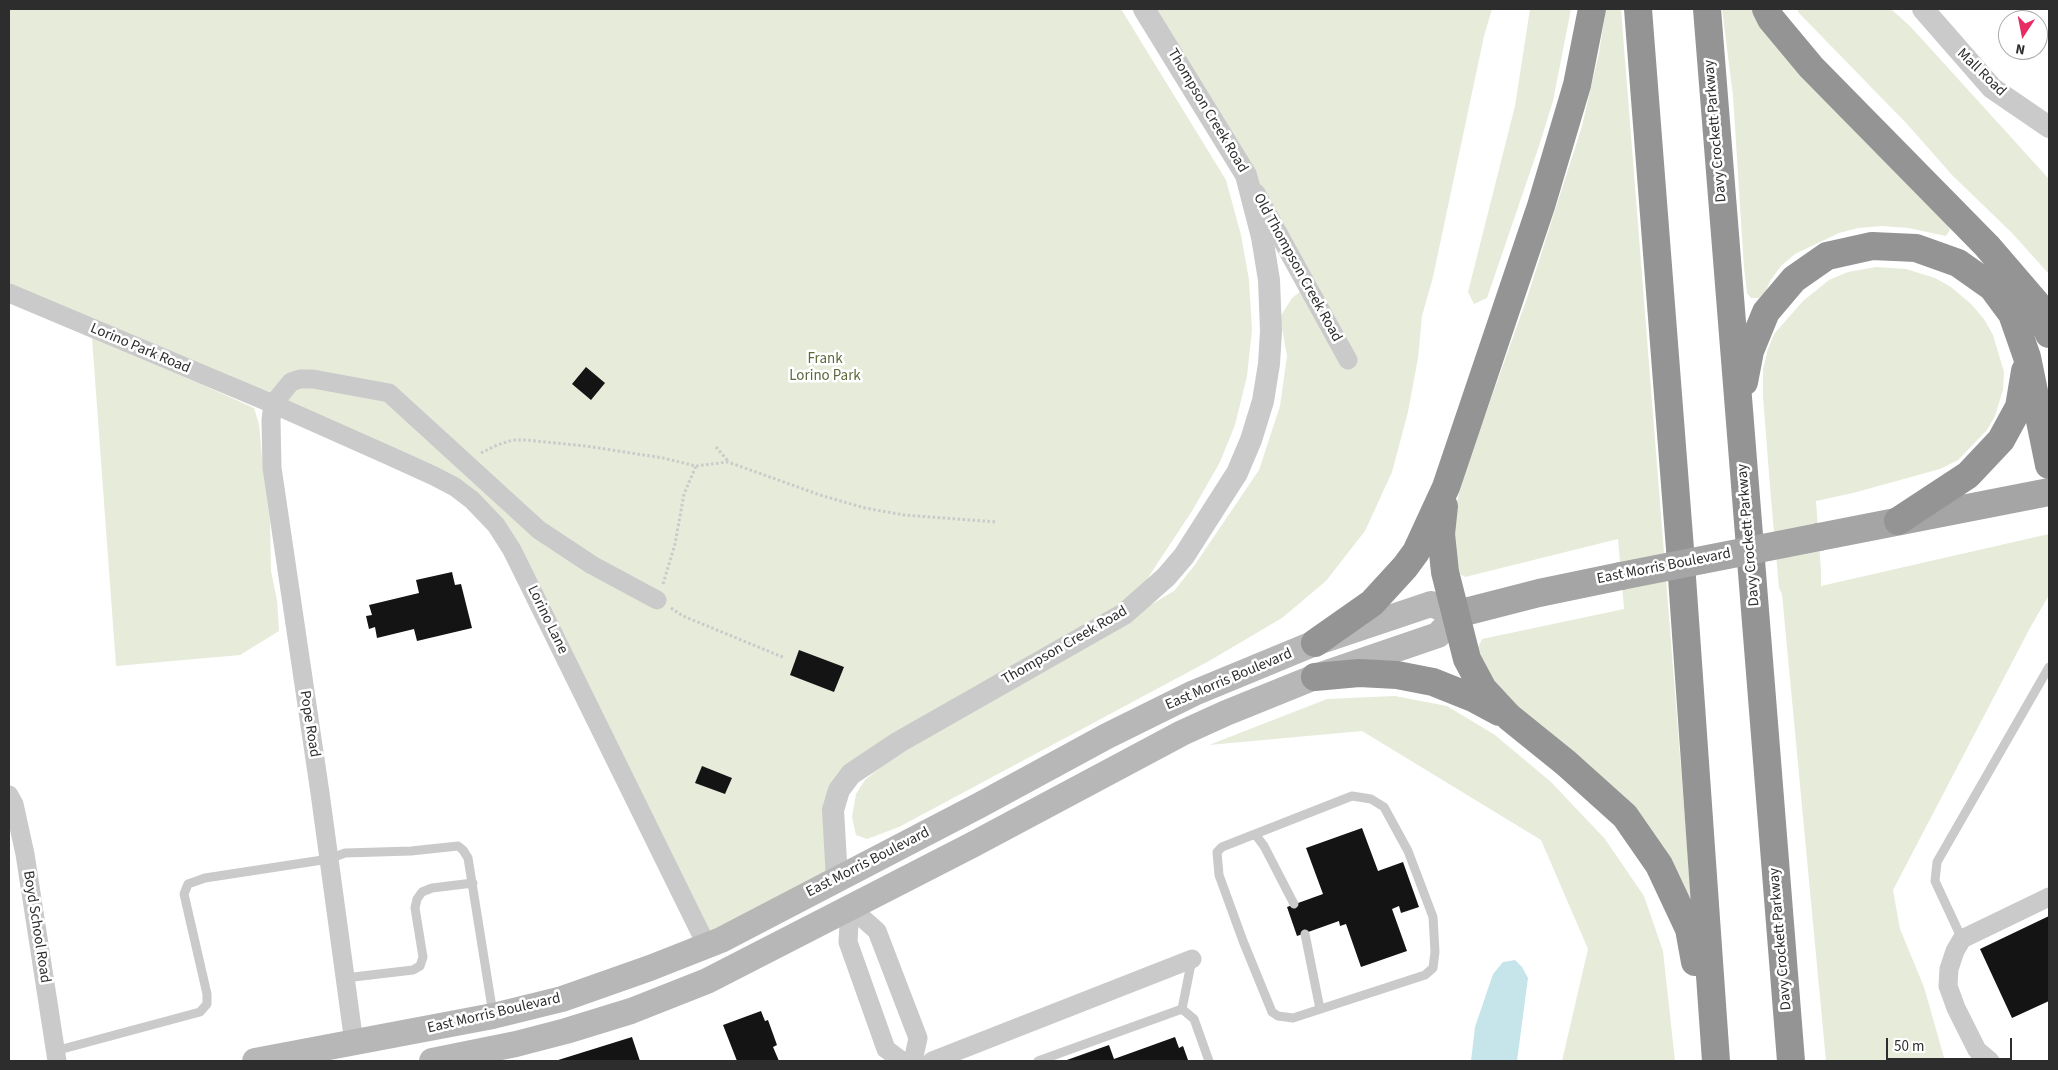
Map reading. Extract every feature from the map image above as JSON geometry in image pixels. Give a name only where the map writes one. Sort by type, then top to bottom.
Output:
[{"type":"highway","points":[[1316,643],[1372,603],[1405,567],[1416,552],[1446,487],[1544,197],[1577,85],[1592,9]]},
{"type":"highway","points":[[1638,9],[1680,548],[1716,1061]]},
{"type":"highway","name":"Davy Crockett Parkway","points":[[1706,9],[1791,1061]]},
{"type":"highway","points":[[1766,9],[1771,18],[1811,67],[1987,246],[2036,303],[2049,334]]},
{"type":"highway","points":[[1738,410],[1750,351],[1766,312],[1794,279],[1827,256],[1872,246],[1916,248],[1958,263],[1992,287],[2012,314],[2028,357],[2049,465]]},
{"type":"highway","points":[[1898,521],[1968,475],[2001,440],[2019,407],[2028,357]]},
{"type":"highway","points":[[1446,487],[1441,534],[1445,572],[1467,659],[1483,688],[1509,717],[1566,763],[1625,816],[1659,864],[1689,929],[1716,1061]]},
{"type":"highway","points":[[1315,677],[1359,673],[1406,677],[1433,682],[1509,717]]},
{"type":"main road","name":"East Morris Boulevard","points":[[432,1061],[516,1044],[631,1011],[675,994],[732,969],[972,845],[1182,733],[1315,677],[1438,634],[1457,614],[1539,593],[2049,492]]},
{"type":"main road","name":"East Morris Boulevard","points":[[255,1061],[355,1052],[562,999],[650,968],[707,946],[749,926],[1194,693],[1316,643],[1431,604],[1457,614]]},
{"type":"main road","points":[[837,879],[850,908]]},
{"type":"street","name":"Thompson Creek Road","points":[[837,879],[833,810],[839,790],[851,774],[899,742],[1124,614],[1166,577],[1184,556],[1236,473],[1251,440],[1263,401],[1269,364],[1271,331],[1269,280],[1262,237],[1246,175],[1144,9]]},
{"type":"street","name":"Mall Road","points":[[1923,9],[1992,88],[2049,127]]},
{"type":"street","name":"Old Thompson Creek Road","points":[[1246,175],[1348,360]]},
{"type":"street","name":"Lorino Park Road","points":[[9,293],[273,404]]},
{"type":"street","points":[[273,404],[290,382],[300,379],[313,379],[389,393],[539,530],[592,564],[657,600]]},
{"type":"street","name":"Pope Road","points":[[273,404],[271,420],[272,468],[355,1052]]},
{"type":"street","name":"Lorino Lane","points":[[273,404],[448,483],[472,500],[496,525],[512,550],[541,607],[707,946]]},
{"type":"street","name":"Boyd School Road","points":[[9,796],[14,804],[25,854],[56,1056]]},
{"type":"street","points":[[1990,1061],[1977,1050],[1956,1008],[1948,986],[1949,969],[1962,939],[2049,897]]},
{"type":"street","points":[[850,908],[877,931],[918,1038],[914,1061]]},
{"type":"street","points":[[850,908],[848,942],[886,1049],[902,1061]]},
{"type":"street","points":[[932,1061],[1192,959]]},
{"type":"street","points":[[867,992],[897,982]]},
{"type":"lane","points":[[1962,939],[1935,881],[1937,862],[2049,667]]},
{"type":"lane","points":[[1352,796],[1371,799],[1384,807],[1412,861],[1433,917],[1435,952],[1433,968],[1425,975],[1292,1018],[1278,1016],[1272,1012],[1219,875],[1217,852],[1222,847],[1254,834],[1352,796]]},
{"type":"lane","points":[[1254,834],[1264,846],[1294,904]]},
{"type":"lane","points":[[56,1056],[200,1012],[207,1004],[207,994],[184,894],[188,884],[205,878],[329,859],[345,853],[411,851],[458,846],[468,858],[493,1016]]},
{"type":"lane","points":[[345,978],[413,970],[420,966],[423,958],[416,916],[417,899],[422,892],[432,888],[472,883]]},
{"type":"lane","points":[[1305,934],[1320,1009]]},
{"type":"lane","points":[[1182,1009],[1192,959]]},
{"type":"lane","points":[[1038,1061],[1182,1009]]},
{"type":"lane","points":[[1182,1009],[1194,1019],[1209,1061]]},
{"type":"path","points":[[465,462],[497,444],[513,440],[586,446],[663,458],[696,466],[728,462]]},
{"type":"path","points":[[716,447],[718,452],[728,462],[820,495],[865,508],[904,515],[997,522]]},
{"type":"path","points":[[696,466],[684,494],[674,549],[657,600],[683,616],[785,658]]},
{"type":"green space","name":"Frank Lorino Park","points":[[9,9],[1121,9],[1226,180],[1241,235],[1249,280],[1252,330],[1247,376],[1235,425],[1220,462],[1192,511],[1124,614],[839,790],[837,879],[707,946],[581,689],[472,500],[9,293]]},
{"type":"green space","points":[[1139,9],[1492,9],[1484,36],[1433,277],[1422,316],[1418,358],[1408,412],[1392,472],[1365,531],[1326,581],[1282,618],[1209,661],[899,827],[867,839],[856,835],[852,817],[856,794],[865,780],[888,761],[1174,591],[1194,566],[1259,470],[1280,406],[1287,356],[1280,317],[1292,298],[1311,283]]},
{"type":"green space","points":[[1530,9],[1571,9],[1553,101],[1539,146],[1487,298],[1474,304],[1468,292],[1515,106]]},
{"type":"green space","points":[[1606,9],[1621,9],[1692,908],[1498,690],[1477,650],[1482,639],[1624,609],[1618,539],[1465,577],[1460,574],[1452,536],[1454,515],[1462,480],[1527,298],[1582,126],[1599,53]]},
{"type":"green space","points":[[1722,9],[1757,9],[1946,221],[1950,230],[1946,236],[1908,228],[1882,226],[1858,228],[1839,233],[1795,254],[1781,266],[1770,281],[1766,291],[1759,298],[1751,298],[1747,293],[1744,268],[1733,96]]},
{"type":"green space","points":[[1798,9],[1891,9],[1910,26],[2049,179],[2049,274],[2012,233],[1952,175],[1907,124],[1798,12]]},
{"type":"green space","points":[[1876,267],[1906,269],[1935,278],[1951,287],[1971,304],[1984,319],[1993,335],[2004,372],[2003,390],[1995,416],[1987,430],[1958,460],[1940,469],[1816,501],[1821,586],[2049,534],[2049,595],[1893,890],[1900,929],[1924,987],[1945,1061],[1826,1061],[1782,594],[1779,588],[1771,499],[1763,397],[1763,369],[1774,334],[1803,301],[1829,280],[1848,272]]},
{"type":"green space","points":[[92,338],[254,408],[259,424],[270,520],[271,571],[277,600],[279,631],[240,655],[116,666]]},
{"type":"green space","points":[[1395,696],[1447,706],[1495,735],[1551,782],[1605,839],[1644,896],[1663,951],[1675,1061],[1562,1061],[1588,949],[1541,840],[1362,731],[1209,745],[1327,699]]},
{"type":"water","points":[[1515,960],[1522,967],[1528,978],[1517,1061],[1471,1061],[1475,1027],[1493,974],[1503,962]]},
{"type":"building","points":[[586,367],[605,383],[591,400],[572,384]]},
{"type":"building","points":[[452,572],[455,585],[461,584],[472,628],[417,641],[414,629],[377,638],[375,627],[369,629],[366,616],[372,615],[369,605],[419,593],[416,580]]},
{"type":"building","points":[[799,650],[844,667],[834,692],[790,675]]},
{"type":"building","points":[[702,766],[732,778],[725,794],[695,783]]},
{"type":"building","points":[[1362,828],[1378,871],[1403,862],[1419,907],[1401,913],[1399,906],[1392,909],[1407,951],[1361,967],[1346,924],[1340,926],[1339,921],[1297,936],[1287,907],[1323,894],[1306,848]]},
{"type":"building","points":[[2049,916],[2049,1001],[2012,1018],[1980,949]]},
{"type":"building","points":[[761,1011],[765,1021],[768,1020],[777,1045],[773,1047],[779,1061],[737,1061],[723,1025]]},
{"type":"building","points":[[632,1037],[640,1061],[555,1061]]},
{"type":"building","points":[[1175,1037],[1179,1048],[1183,1046],[1188,1060],[1064,1061],[1109,1045],[1114,1059]]}]
